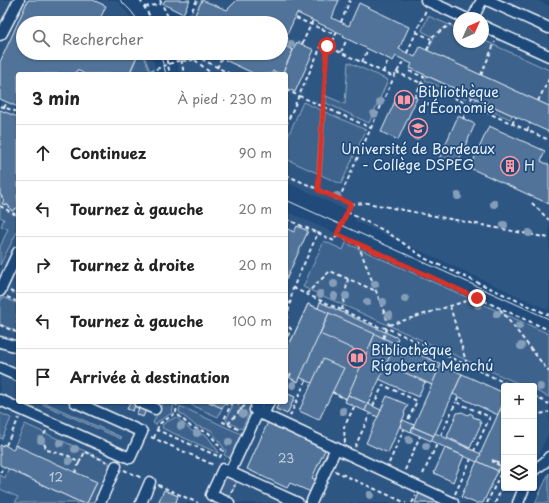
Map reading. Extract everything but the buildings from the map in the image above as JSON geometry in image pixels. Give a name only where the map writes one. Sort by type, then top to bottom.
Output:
[{"type":"street","points":[[0,35],[19,0]]},
{"type":"street","points":[[470,12],[476,2],[475,0]]},
{"type":"street","points":[[476,12],[482,0]]},
{"type":"street","points":[[487,0],[549,28]]},
{"type":"street","points":[[428,1],[453,12]]},
{"type":"street","points":[[489,29],[549,56]]},
{"type":"street","points":[[1,294],[16,257]]},
{"type":"street","points":[[0,336],[16,346]]},
{"type":"street","points":[[0,342],[16,346]]},
{"type":"street","points":[[0,368],[16,375]]},
{"type":"street","points":[[0,400],[130,458],[142,432],[88,405]]},
{"type":"street","points":[[144,404],[155,409]]},
{"type":"street","points":[[229,503],[209,499],[229,468],[260,410],[286,425],[452,503]]},
{"type":"street","points":[[311,503],[336,448]]},
{"type":"street","points":[[537,468],[549,457]]},
{"type":"street","points":[[100,503],[113,465]]},
{"type":"street","points":[[229,468],[298,503]]},
{"type":"street","points":[[142,503],[150,482]]},
{"type":"street","points":[[518,503],[523,491]]},
{"type":"path","points":[[140,0],[150,16]]},
{"type":"path","points":[[160,0],[167,16]]},
{"type":"path","points":[[189,16],[197,0]]},
{"type":"path","points":[[341,22],[350,0]]},
{"type":"path","points":[[407,53],[428,1]]},
{"type":"path","points":[[144,7],[161,4]]},
{"type":"path","points":[[296,18],[336,35]]},
{"type":"path","points":[[302,44],[313,20]]},
{"type":"path","points":[[427,50],[434,36],[451,24]]},
{"type":"path","points":[[330,48],[337,32]]},
{"type":"path","points":[[416,32],[432,39]]},
{"type":"path","points":[[481,75],[499,33]]},
{"type":"path","points":[[341,53],[347,39]]},
{"type":"path","points":[[288,121],[322,44],[394,77]]},
{"type":"path","points":[[318,190],[327,46]]},
{"type":"path","points":[[362,62],[368,49]]},
{"type":"path","points":[[383,72],[389,59]]},
{"type":"path","points":[[167,60],[170,72]]},
{"type":"path","points":[[147,72],[181,61],[195,60],[210,72]]},
{"type":"path","points":[[203,60],[226,72]]},
{"type":"path","points":[[217,68],[221,60]]},
{"type":"path","points":[[339,199],[396,72],[404,60]]},
{"type":"path","points":[[181,61],[184,72]]},
{"type":"path","points":[[409,70],[424,77],[415,96]]},
{"type":"path","points":[[396,72],[549,140]]},
{"type":"path","points":[[538,101],[549,79]]},
{"type":"path","points":[[288,91],[371,128]]},
{"type":"path","points":[[463,119],[472,97]]},
{"type":"path","points":[[4,108],[7,102]]},
{"type":"path","points":[[0,106],[16,111]]},
{"type":"path","points":[[512,124],[516,117]]},
{"type":"path","points":[[527,131],[530,123]]},
{"type":"path","points":[[288,176],[351,204],[367,202],[549,238]]},
{"type":"path","points":[[532,202],[549,220]]},
{"type":"path","points":[[288,220],[334,241],[351,204]]},
{"type":"path","points":[[0,206],[16,215]]},
{"type":"path","points":[[347,212],[387,232],[426,259],[549,315]]},
{"type":"path","points":[[288,314],[293,288],[318,233]]},
{"type":"path","points":[[337,234],[549,330]]},
{"type":"path","points":[[358,244],[391,330]]},
{"type":"path","points":[[306,294],[330,271],[376,291]]},
{"type":"path","points":[[342,310],[348,279]]},
{"type":"path","points":[[293,288],[379,327],[387,328],[505,383]]},
{"type":"path","points":[[1,294],[16,301]]},
{"type":"path","points":[[389,325],[477,298]]},
{"type":"path","points":[[450,306],[468,366]]},
{"type":"path","points":[[499,308],[549,372]]},
{"type":"path","points":[[0,325],[16,332]]},
{"type":"path","points":[[288,326],[291,329],[288,336]]},
{"type":"path","points":[[383,338],[387,328]]},
{"type":"path","points":[[288,379],[291,373]]},
{"type":"path","points":[[286,425],[306,380]]},
{"type":"path","points":[[373,406],[383,385],[416,401],[407,422]]},
{"type":"path","points":[[332,392],[346,398]]},
{"type":"path","points":[[441,435],[458,397]]},
{"type":"path","points":[[537,398],[549,404]]},
{"type":"path","points":[[456,402],[490,417],[474,451]]},
{"type":"path","points":[[176,413],[177,404]]},
{"type":"path","points":[[223,422],[231,404]]},
{"type":"path","points":[[238,404],[246,420]]},
{"type":"path","points":[[228,424],[246,404]]},
{"type":"path","points":[[348,454],[344,427],[354,407]]},
{"type":"path","points":[[6,446],[23,410]]},
{"type":"path","points":[[537,413],[549,412]]},
{"type":"path","points":[[154,438],[159,424],[176,413]]},
{"type":"path","points":[[176,413],[191,427],[209,433],[223,450],[220,458]]},
{"type":"path","points":[[348,454],[370,414]]},
{"type":"path","points":[[50,422],[42,439],[47,450],[69,456],[79,463]]},
{"type":"path","points":[[385,471],[404,429]]},
{"type":"path","points":[[157,430],[220,458],[229,468]]},
{"type":"path","points":[[142,432],[229,468]]},
{"type":"path","points":[[401,479],[420,436]]},
{"type":"path","points":[[423,474],[437,444]]},
{"type":"path","points":[[75,472],[84,452],[113,465]]},
{"type":"path","points":[[452,503],[471,459]]},
{"type":"path","points":[[0,471],[1,472],[4,467]]},
{"type":"path","points":[[327,467],[406,503]]},
{"type":"path","points":[[487,503],[501,473]]},
{"type":"path","points":[[495,503],[501,490]]},
{"type":"shaded area","points":[[0,0],[115,0],[120,3],[130,16],[16,16],[16,60],[153,60],[156,72],[16,72],[16,404],[288,404],[288,212],[549,331],[549,432],[537,458],[537,383],[501,383],[501,491],[522,491],[516,503],[0,503]]},
{"type":"shaded area","name":"Université de Bordeaux - Collège DSPEG","points":[[198,0],[537,0],[549,6],[549,310],[355,221],[357,215],[288,183],[288,72],[180,72],[177,60],[288,60],[288,16],[190,16]]},
{"type":"shaded area","points":[[428,16],[453,26],[453,48],[489,48],[489,43],[549,70],[549,106],[428,51],[434,37],[422,31]]},
{"type":"shaded area","points":[[136,60],[146,60],[150,72],[131,72]]},
{"type":"shaded area","points":[[348,62],[388,80],[369,123],[326,103],[326,96],[345,104]]},
{"type":"shaded area","points":[[427,76],[468,95],[466,99],[425,80]]},
{"type":"shaded area","points":[[476,99],[512,115],[510,119],[474,103]]},
{"type":"shaded area","points":[[303,102],[321,110],[317,173],[288,160],[288,136]]},
{"type":"shaded area","points":[[325,112],[366,130],[341,184],[321,175]]},
{"type":"shaded area","points":[[0,194],[4,200],[3,204],[8,205],[12,210],[16,208],[16,234],[0,265],[0,247],[8,229],[1,226],[4,219],[0,217]]},
{"type":"shaded area","points":[[324,241],[343,250],[346,243],[549,334],[549,397],[537,391],[537,383],[517,383],[303,287]]},
{"type":"shaded area","points":[[2,298],[5,298],[16,303],[16,331],[0,324],[0,303]]},
{"type":"shaded area","points":[[42,404],[47,404],[121,437],[121,439]]},
{"type":"shaded area","points":[[162,404],[174,404],[172,413],[157,422],[156,425],[153,423]]},
{"type":"shaded area","points":[[213,404],[222,408],[218,417],[191,405]]},
{"type":"shaded area","points":[[233,404],[253,404],[242,429],[226,421]]},
{"type":"shaded area","points":[[180,406],[241,434],[230,458],[224,455],[226,451],[211,430],[196,426],[179,412]]},
{"type":"shaded area","points":[[0,413],[11,418],[2,439],[0,438]]},
{"type":"shaded area","points":[[176,417],[192,431],[207,436],[218,453],[162,428],[163,424]]},
{"type":"shaded area","points":[[25,424],[109,462],[109,465],[113,467],[96,503],[87,503],[97,483],[15,445]]},
{"type":"shaded area","points":[[8,469],[82,503],[15,503],[18,497],[0,489],[0,475],[5,478]]},
{"type":"shaded area","points":[[549,473],[549,503],[535,503]]},
{"type":"shaded area","points":[[231,476],[238,479],[228,501],[221,497],[217,492],[224,478]]},
{"type":"tram line","points":[[120,0],[135,16]]},
{"type":"tram line","points":[[162,60],[165,72]]},
{"type":"tram line","points":[[288,201],[549,319]]},
{"type":"place","name":"Bibliothèque d'Économie","points":[[404,100]]},
{"type":"place","name":"Université de Bordeaux - Collège DSPEG","points":[[418,128]]},
{"type":"place","name":"H","points":[[510,166]]},
{"type":"place","name":"Bibliothèque Rigoberta Menchú","points":[[357,358]]},
{"type":"route","points":[[327,46],[318,190],[351,204],[337,234],[477,298]]}]
